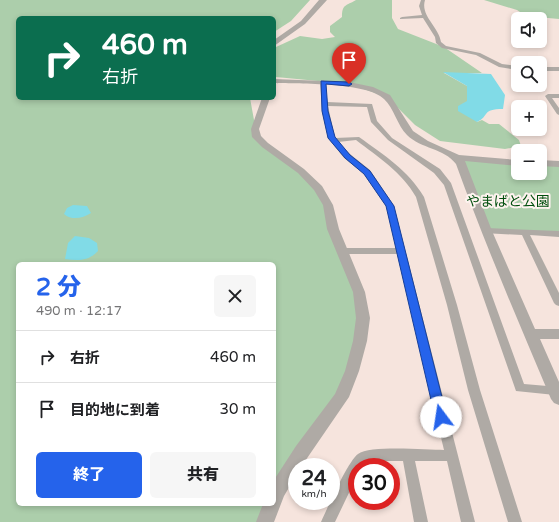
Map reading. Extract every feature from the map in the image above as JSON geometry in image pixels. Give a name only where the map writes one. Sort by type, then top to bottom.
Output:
[{"type":"street","points":[[276,42],[282,36],[307,20],[315,8],[324,0]]},
{"type":"street","points":[[423,0],[421,6],[425,16],[440,43],[444,47],[478,54],[501,66],[511,67]]},
{"type":"street","points":[[402,18],[425,16]]},
{"type":"street","points":[[547,69],[559,69]]},
{"type":"street","points":[[276,81],[349,84],[379,92],[387,97],[415,137],[456,156],[474,160],[511,163]]},
{"type":"street","points":[[323,82],[324,104],[331,138],[347,156],[367,172],[390,206],[450,456],[468,522]]},
{"type":"street","points":[[559,96],[548,96],[559,113]]},
{"type":"street","points":[[265,100],[255,129],[257,137],[265,145],[301,171],[318,188],[328,205],[333,229],[359,292],[363,318],[360,341],[352,371],[341,397],[302,451],[276,491]]},
{"type":"street","points":[[324,104],[370,105],[374,122],[390,139],[437,171],[448,185],[520,388],[557,395]]},
{"type":"street","points":[[334,140],[357,138],[398,170],[416,188],[418,192],[452,305],[474,390],[515,522]]},
{"type":"street","points":[[456,156],[461,163],[486,231],[557,395]]},
{"type":"street","points":[[547,163],[559,164]]},
{"type":"street","points":[[486,231],[559,234]]},
{"type":"street","points":[[525,233],[559,303]]},
{"type":"street","points":[[342,251],[401,251]]},
{"type":"street","points":[[530,334],[559,334]]},
{"type":"street","points":[[328,522],[350,476],[362,458],[371,455],[450,456]]},
{"type":"street","points":[[408,455],[421,522]]},
{"type":"street","points":[[265,522],[271,506]]},
{"type":"green space","points":[[0,0],[310,0],[291,21],[276,31],[276,16],[16,16],[16,100],[250,100],[256,131],[265,145],[301,171],[325,201],[361,304],[352,371],[302,458],[288,458],[288,485],[270,522],[0,522]]},
{"type":"green space","points":[[356,0],[392,0],[392,18],[398,29],[444,47],[482,73],[444,73],[467,86],[467,101],[477,122],[482,120],[489,124],[499,124],[511,134],[511,136],[514,136],[519,140],[520,144],[511,144],[511,148],[505,149],[440,141],[415,125],[387,97],[349,84],[276,77],[276,47],[300,36],[322,39],[335,37],[330,32],[330,26],[342,17],[345,6]]},
{"type":"green space","points":[[484,0],[559,0],[559,19],[547,18],[547,12],[520,12]]},
{"type":"green space","name":"やまばと公園","points":[[456,157],[511,162],[511,180],[547,180],[547,163],[559,164],[559,234],[486,231]]},
{"type":"water","points":[[443,72],[491,74],[505,95],[503,109],[491,110],[477,122],[458,111],[458,106],[467,101],[467,86]]},
{"type":"water","points":[[73,205],[87,206],[91,213],[78,218],[70,218],[64,214],[67,208]]},
{"type":"water","points":[[75,236],[89,238],[97,243],[98,251],[91,257],[83,260],[65,259],[68,243]]},
{"type":"route","points":[[349,84],[323,82],[325,111],[331,138],[347,156],[367,172],[390,206],[441,417]]}]
